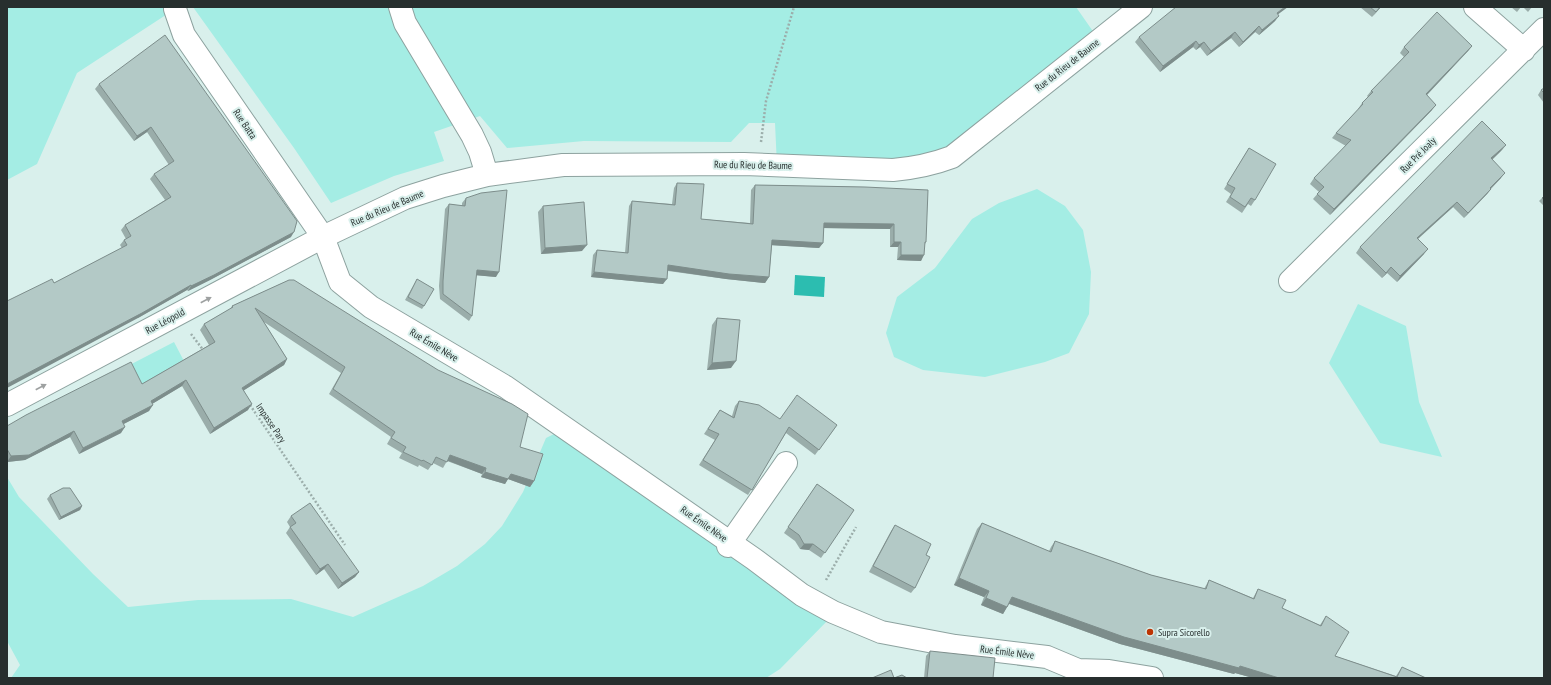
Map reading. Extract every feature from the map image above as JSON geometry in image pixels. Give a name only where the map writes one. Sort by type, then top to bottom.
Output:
[{"type":"street","points":[[400,7],[405,23],[472,134],[480,152],[487,175]]},
{"type":"street","name":"Rue du Rieu de Baume","points":[[323,237],[405,198],[443,186],[487,175],[563,166],[758,165],[893,170],[916,168],[934,164],[952,156],[1140,7]]},
{"type":"street","points":[[1475,7],[1524,50]]},
{"type":"street","name":"Rue Batta","points":[[175,8],[184,36],[323,237]]},
{"type":"street","name":"Rue Pré Joaly","points":[[1290,282],[1544,29]]},
{"type":"street","name":"Rue Léopold","points":[[7,405],[323,237]]},
{"type":"street","name":"Rue Émile Nève","points":[[323,237],[340,282],[371,307],[506,387],[802,595],[833,612],[881,632],[955,646],[1047,657],[1072,674],[1109,671],[1152,678]]},
{"type":"street","points":[[729,544],[786,463]]},
{"type":"path","points":[[758,165],[766,101],[794,7]]},
{"type":"path","points":[[177,315],[206,353]]},
{"type":"path","name":"Impasse Pary","points":[[245,399],[345,545]]},
{"type":"path","points":[[814,601],[856,527]]},
{"type":"shaded area","points":[[7,7],[178,7],[77,73],[37,164],[7,180]]},
{"type":"shaded area","points":[[193,7],[1076,7],[1099,40],[952,157],[777,166],[775,123],[749,123],[731,142],[584,141],[507,148],[480,116],[434,132],[444,161],[394,176],[331,203],[294,148]]},
{"type":"shaded area","points":[[1037,189],[1065,206],[1083,230],[1091,272],[1089,314],[1069,353],[1045,362],[985,377],[923,370],[894,357],[886,333],[897,297],[935,268],[972,219],[999,203]]},
{"type":"shaded area","points":[[795,275],[825,277],[824,297],[794,295]]},
{"type":"shaded area","points":[[1358,304],[1406,326],[1419,402],[1442,457],[1380,443],[1329,363]]},
{"type":"shaded area","points":[[174,342],[185,363],[132,392],[120,370]]},
{"type":"shaded area","points":[[564,429],[831,617],[780,669],[766,678],[11,678],[20,665],[7,641],[7,477],[19,497],[93,574],[128,607],[198,600],[291,599],[353,617],[423,586],[457,566],[485,544],[502,526],[523,492],[546,438]]},
{"type":"building","points":[[1176,7],[1285,7],[1277,13],[1279,16],[1262,30],[1259,26],[1243,42],[1235,32],[1211,51],[1204,42],[1199,45],[1196,41],[1163,66],[1139,37]]},
{"type":"building","points":[[1370,7],[1380,7],[1376,12]]},
{"type":"building","points":[[1437,12],[1472,46],[1426,94],[1436,105],[1334,209],[1317,194],[1324,187],[1314,178],[1351,140],[1336,133],[1373,92],[1371,91],[1409,52],[1404,47]]},
{"type":"building","points":[[165,35],[297,221],[294,232],[214,275],[191,285],[142,313],[7,384],[7,301],[52,279],[54,283],[127,245],[124,240],[131,236],[125,225],[171,197],[154,174],[174,161],[151,127],[137,136],[99,84]]},
{"type":"building","points":[[1482,121],[1506,145],[1491,158],[1505,173],[1468,213],[1457,202],[1417,238],[1428,249],[1400,276],[1391,267],[1386,273],[1360,247]]},
{"type":"building","points":[[1249,148],[1276,164],[1255,200],[1251,198],[1245,207],[1230,197],[1235,188],[1227,184]]},
{"type":"building","points":[[677,183],[704,184],[701,219],[753,224],[755,185],[928,190],[924,255],[901,255],[901,242],[894,242],[894,224],[824,223],[823,243],[772,240],[769,277],[729,274],[668,265],[667,279],[594,272],[597,250],[628,253],[632,201],[675,205]]},
{"type":"building","points":[[507,190],[499,272],[477,270],[472,316],[443,294],[449,204],[465,206],[466,198],[481,193]]},
{"type":"building","points":[[584,202],[587,245],[545,248],[543,206]]},
{"type":"building","points":[[417,279],[434,289],[424,306],[408,297]]},
{"type":"building","points":[[289,280],[294,280],[438,370],[512,404],[528,414],[520,447],[543,454],[534,481],[511,474],[508,479],[485,472],[486,468],[450,455],[447,462],[436,457],[432,465],[403,452],[406,447],[391,438],[395,432],[333,389],[345,367],[255,308],[287,359],[242,388],[252,404],[214,428],[186,380],[151,401],[153,405],[122,421],[125,427],[83,448],[74,431],[29,455],[11,456],[7,449],[7,426],[131,362],[142,384],[215,342],[204,324],[233,307],[232,306]]},
{"type":"building","points":[[717,318],[740,320],[736,361],[712,363]]},
{"type":"building","points":[[797,395],[837,425],[819,450],[789,427],[752,490],[703,460],[719,434],[708,429],[720,410],[734,418],[739,401],[759,405],[780,419]]},
{"type":"building","points":[[817,484],[854,510],[825,553],[813,544],[804,544],[799,535],[788,527]]},
{"type":"building","points":[[63,488],[70,488],[82,506],[61,517],[50,495]]},
{"type":"building","points":[[310,503],[359,572],[342,583],[328,564],[320,569],[290,527],[296,523],[291,516]]},
{"type":"building","points":[[982,523],[1051,552],[1055,541],[1151,575],[1206,589],[1209,580],[1254,599],[1258,589],[1286,600],[1282,608],[1321,626],[1326,616],[1349,632],[1335,656],[1397,677],[1402,667],[1426,678],[1279,678],[1240,666],[1239,668],[1124,637],[1012,597],[1007,607],[986,598],[989,591],[959,578]]},
{"type":"building","points":[[895,525],[931,544],[926,555],[930,557],[915,588],[873,566]]},
{"type":"building","points":[[930,651],[995,658],[993,678],[927,678]]},
{"type":"building","points":[[891,670],[894,678],[872,678]]},
{"type":"building","points":[[902,675],[907,678],[894,678]]},
{"type":"place","name":"Supra Sicorello","points":[[1150,632]]}]
